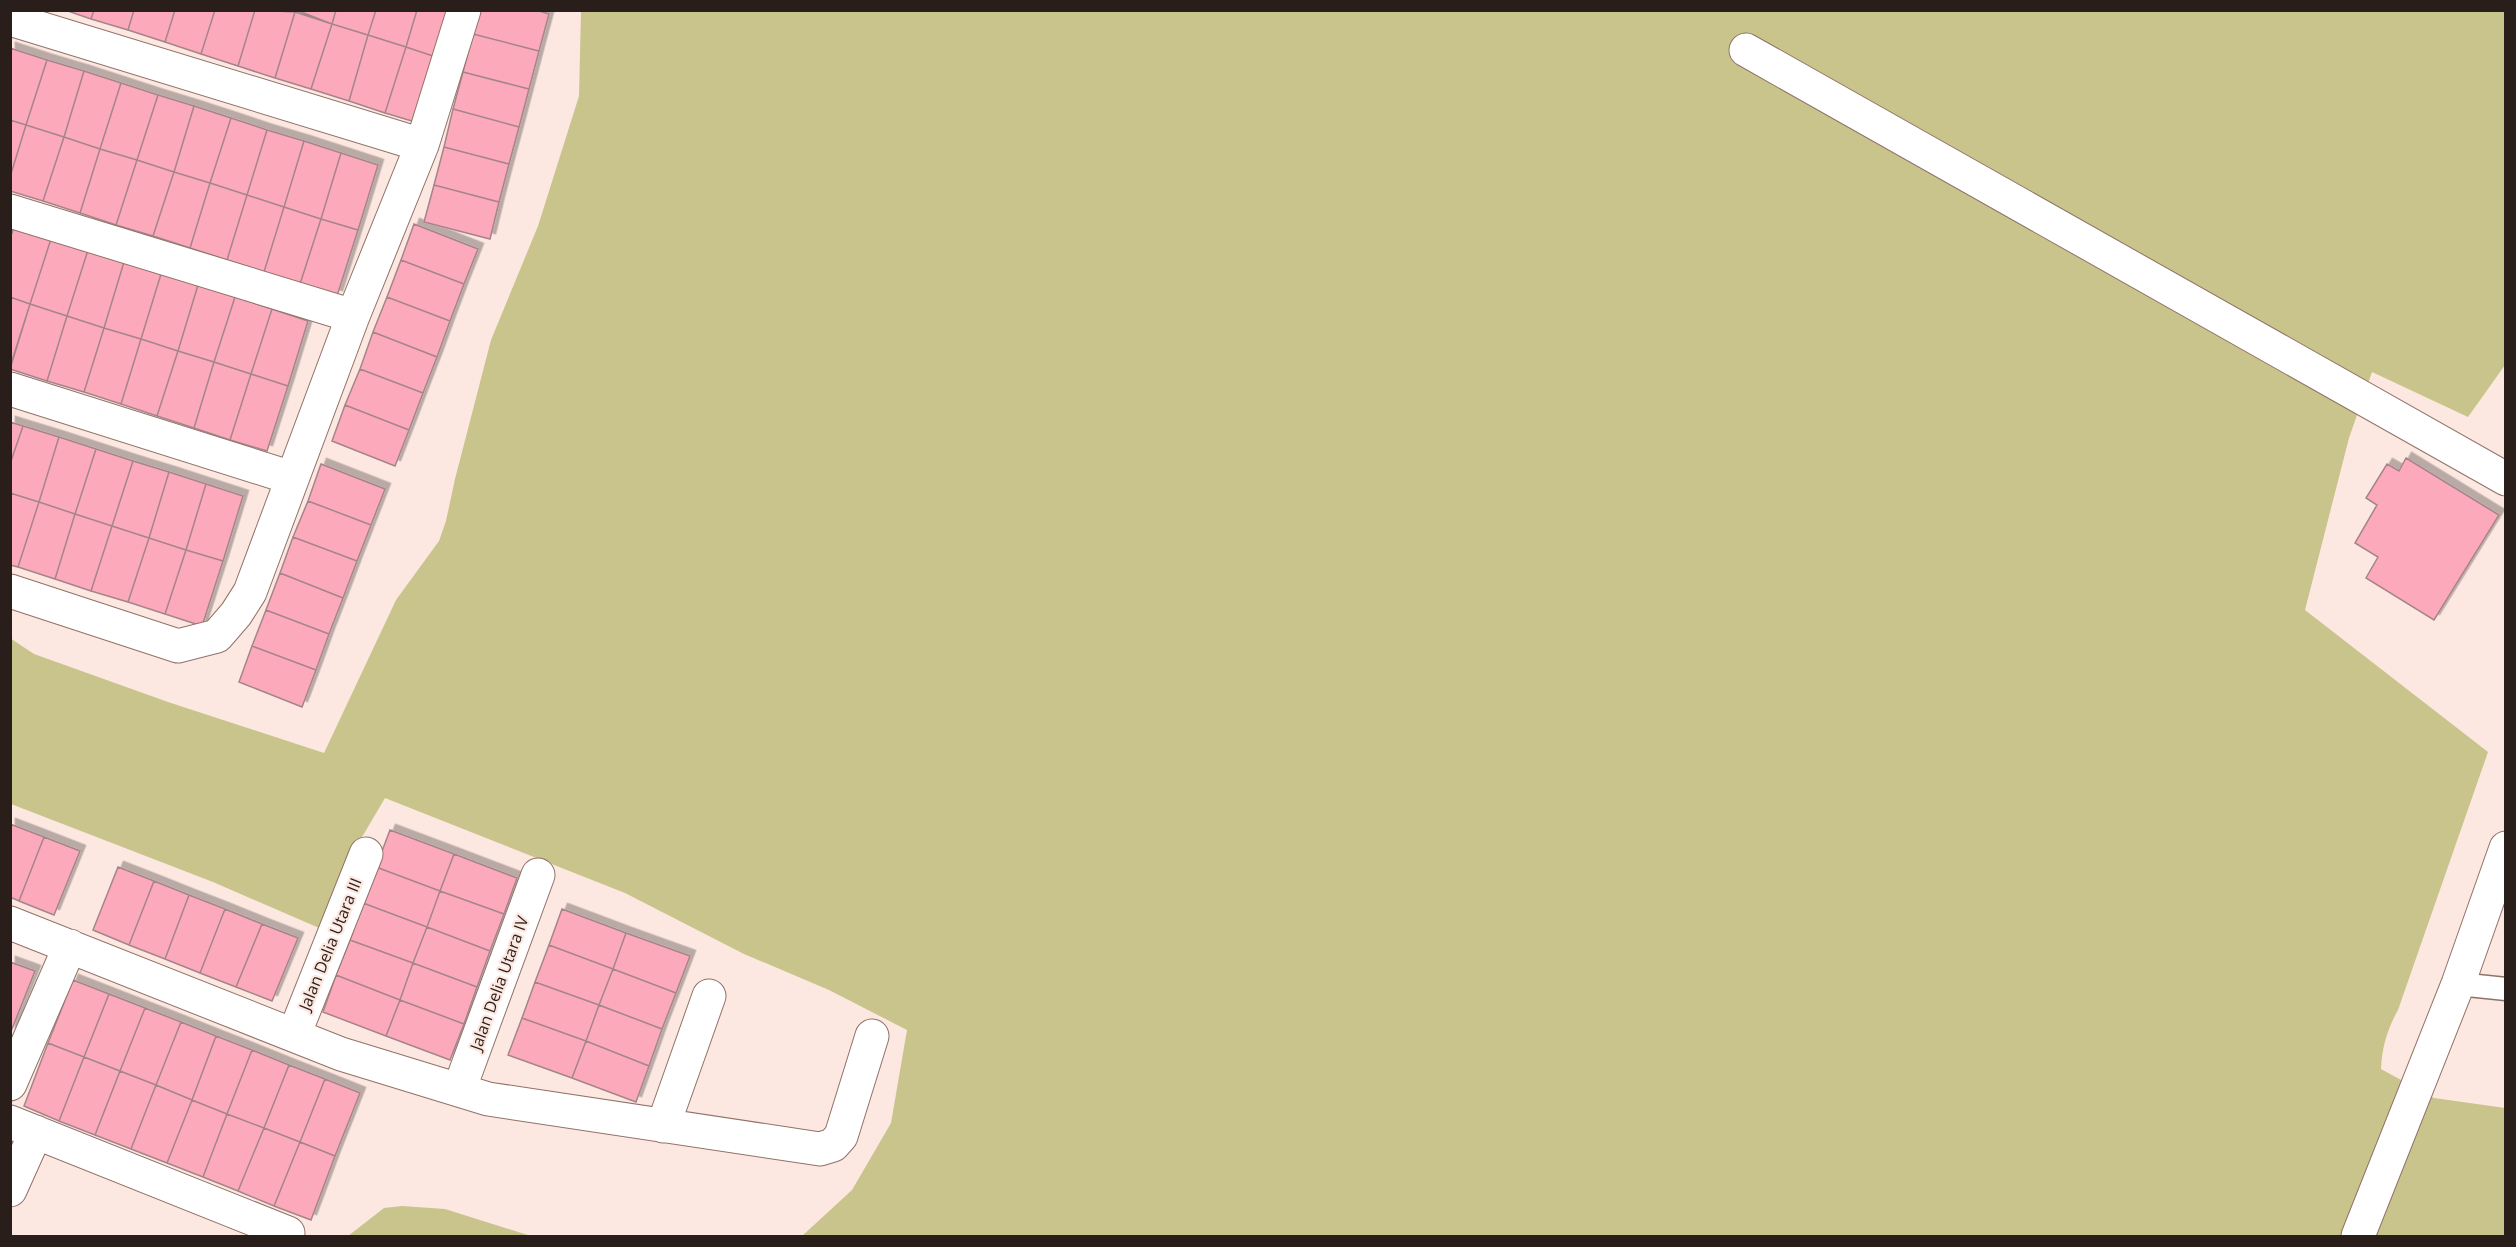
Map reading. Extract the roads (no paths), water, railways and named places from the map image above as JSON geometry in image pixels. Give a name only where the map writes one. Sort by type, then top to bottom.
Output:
[{"type":"street","points":[[10,591],[178,646],[217,636],[236,614],[250,592],[353,316],[422,145],[464,10]]},
{"type":"street","points":[[10,19],[422,145]]},
{"type":"street","points":[[1746,50],[2505,479]]},
{"type":"street","points":[[10,211],[353,316]]},
{"type":"street","points":[[10,389],[292,478]]},
{"type":"street","points":[[2358,1236],[2458,984],[2505,848]]},
{"type":"street","name":"Jalan Delia Utara III","points":[[294,1035],[366,854]]},
{"type":"street","name":"Jalan Delia Utara IV","points":[[459,1090],[538,875]]},
{"type":"street","points":[[10,923],[341,1054],[488,1099],[820,1149],[828,1148],[841,1136],[872,1036]]},
{"type":"street","points":[[10,1084],[70,946]]},
{"type":"street","points":[[663,1126],[709,996]]},
{"type":"street","points":[[10,1190],[23,1127],[288,1233]]},
{"type":"lane","points":[[2458,984],[2505,989]]}]
